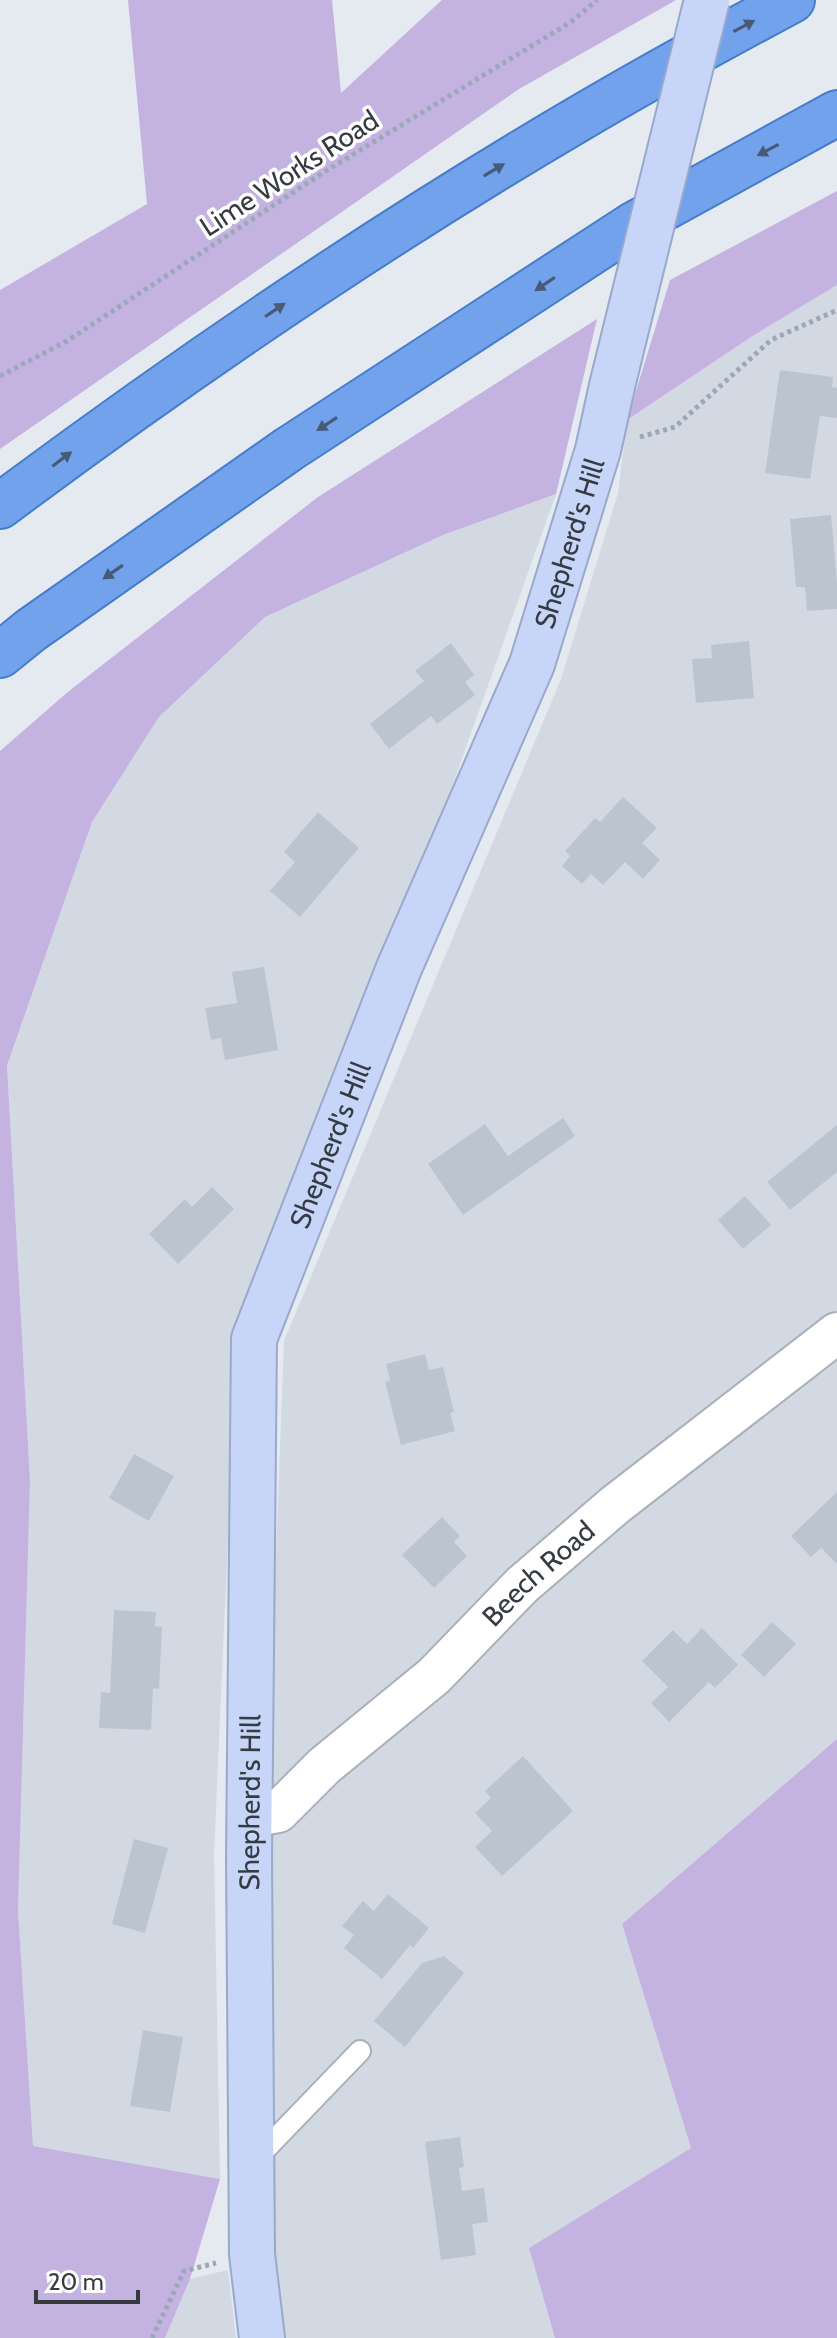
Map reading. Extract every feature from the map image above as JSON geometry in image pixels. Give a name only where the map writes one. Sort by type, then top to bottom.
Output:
[{"type":"highway","points":[[0,506],[210,353],[405,225],[575,121],[792,0]]},
{"type":"highway","points":[[0,655],[289,449],[633,225],[837,113]]},
{"type":"main road","name":"Shepherd's Hill","points":[[262,2338],[252,2254],[251,2164],[254,1339],[399,968],[532,664],[598,450],[707,0]]},
{"type":"street","name":"Beech Road","points":[[250,1817],[278,1812],[324,1766],[434,1676],[533,1575],[615,1505],[837,1333]]},
{"type":"lane","points":[[251,2164],[360,2051]]},
{"type":"path","name":"Lime Works Road","points":[[0,376],[67,341],[324,172],[571,22],[597,0]]},
{"type":"path","points":[[598,450],[675,427],[771,340],[837,310]]},
{"type":"path","points":[[152,2338],[184,2271],[223,2261]]},
{"type":"shaded area","points":[[128,0],[332,0],[341,93],[442,0],[676,0],[519,89],[0,449],[0,290],[147,204]]},
{"type":"shaded area","points":[[837,191],[837,285],[751,337],[627,420],[670,280]]},
{"type":"shaded area","points":[[837,285],[837,1739],[622,1924],[691,2148],[529,2248],[555,2338],[285,2338],[266,2219],[268,1772],[284,1341],[561,679],[618,493],[627,420],[751,337]]},
{"type":"shaded area","points":[[597,319],[556,494],[443,535],[265,617],[159,717],[92,822],[7,1066],[30,1481],[18,1911],[33,2146],[220,2179],[190,2279],[165,2338],[0,2338],[0,751],[69,691],[318,497]]},
{"type":"shaded area","points":[[556,494],[448,798],[348,1057],[234,1404],[214,1853],[220,2179],[33,2147],[18,1911],[30,1481],[7,1067],[92,822],[159,717],[265,617],[443,535]]},
{"type":"shaded area","points":[[837,1739],[837,2338],[555,2338],[529,2248],[691,2148],[622,1924]]},
{"type":"shaded area","points":[[228,2270],[236,2338],[165,2338],[190,2279]]},
{"type":"building","points":[[780,370],[833,377],[832,387],[837,388],[837,418],[820,416],[810,479],[765,473]]},
{"type":"building","points":[[831,515],[837,609],[807,611],[805,587],[796,587],[790,519]]},
{"type":"building","points":[[749,641],[754,698],[696,703],[692,659],[712,658],[711,645]]},
{"type":"building","points":[[451,643],[474,675],[465,682],[475,695],[437,724],[431,716],[389,749],[370,724],[424,681],[415,671]]},
{"type":"building","points":[[623,797],[657,828],[642,843],[660,860],[643,879],[625,862],[603,885],[591,874],[582,884],[562,866],[570,856],[565,851],[595,818],[600,822]]},
{"type":"building","points":[[318,812],[359,848],[300,917],[270,891],[295,862],[284,852]]},
{"type":"building","points":[[264,967],[278,1050],[225,1060],[221,1038],[211,1040],[205,1008],[237,1003],[232,972]]},
{"type":"building","points":[[563,1118],[575,1136],[463,1215],[428,1164],[485,1124],[508,1156]]},
{"type":"building","points":[[837,1125],[837,1172],[790,1210],[767,1182]]},
{"type":"building","points":[[212,1187],[234,1209],[178,1264],[149,1234],[185,1199],[192,1207]]},
{"type":"building","points":[[745,1196],[771,1225],[743,1249],[718,1220]]},
{"type":"building","points":[[425,1354],[429,1370],[443,1367],[454,1412],[450,1413],[455,1431],[401,1445],[385,1382],[390,1380],[386,1364]]},
{"type":"building","points":[[134,1454],[174,1476],[149,1521],[109,1498]]},
{"type":"building","points":[[837,1492],[837,1564],[821,1548],[811,1557],[791,1536]]},
{"type":"building","points":[[442,1517],[460,1536],[454,1542],[467,1556],[434,1588],[402,1555]]},
{"type":"building","points":[[114,1610],[156,1612],[155,1626],[162,1627],[159,1689],[153,1688],[151,1730],[99,1728],[101,1692],[110,1693]]},
{"type":"building","points":[[772,1622],[796,1644],[764,1677],[741,1655]]},
{"type":"building","points":[[702,1628],[738,1665],[715,1688],[709,1682],[669,1722],[651,1703],[668,1687],[642,1661],[673,1630],[687,1644]]},
{"type":"building","points":[[523,1756],[573,1811],[502,1876],[475,1847],[492,1831],[475,1813],[491,1798],[485,1791]]},
{"type":"building","points":[[134,1839],[168,1848],[145,1933],[112,1924]]},
{"type":"building","points":[[388,1894],[429,1928],[413,1948],[410,1945],[382,1979],[344,1948],[354,1935],[342,1926],[363,1901],[374,1911]]},
{"type":"building","points":[[444,1956],[464,1973],[405,2047],[374,2021],[422,1963]]},
{"type":"building","points":[[143,2030],[183,2037],[170,2112],[130,2106]]},
{"type":"building","points":[[460,2137],[464,2167],[459,2168],[462,2191],[484,2188],[488,2222],[472,2224],[476,2255],[441,2260],[425,2142]]}]
